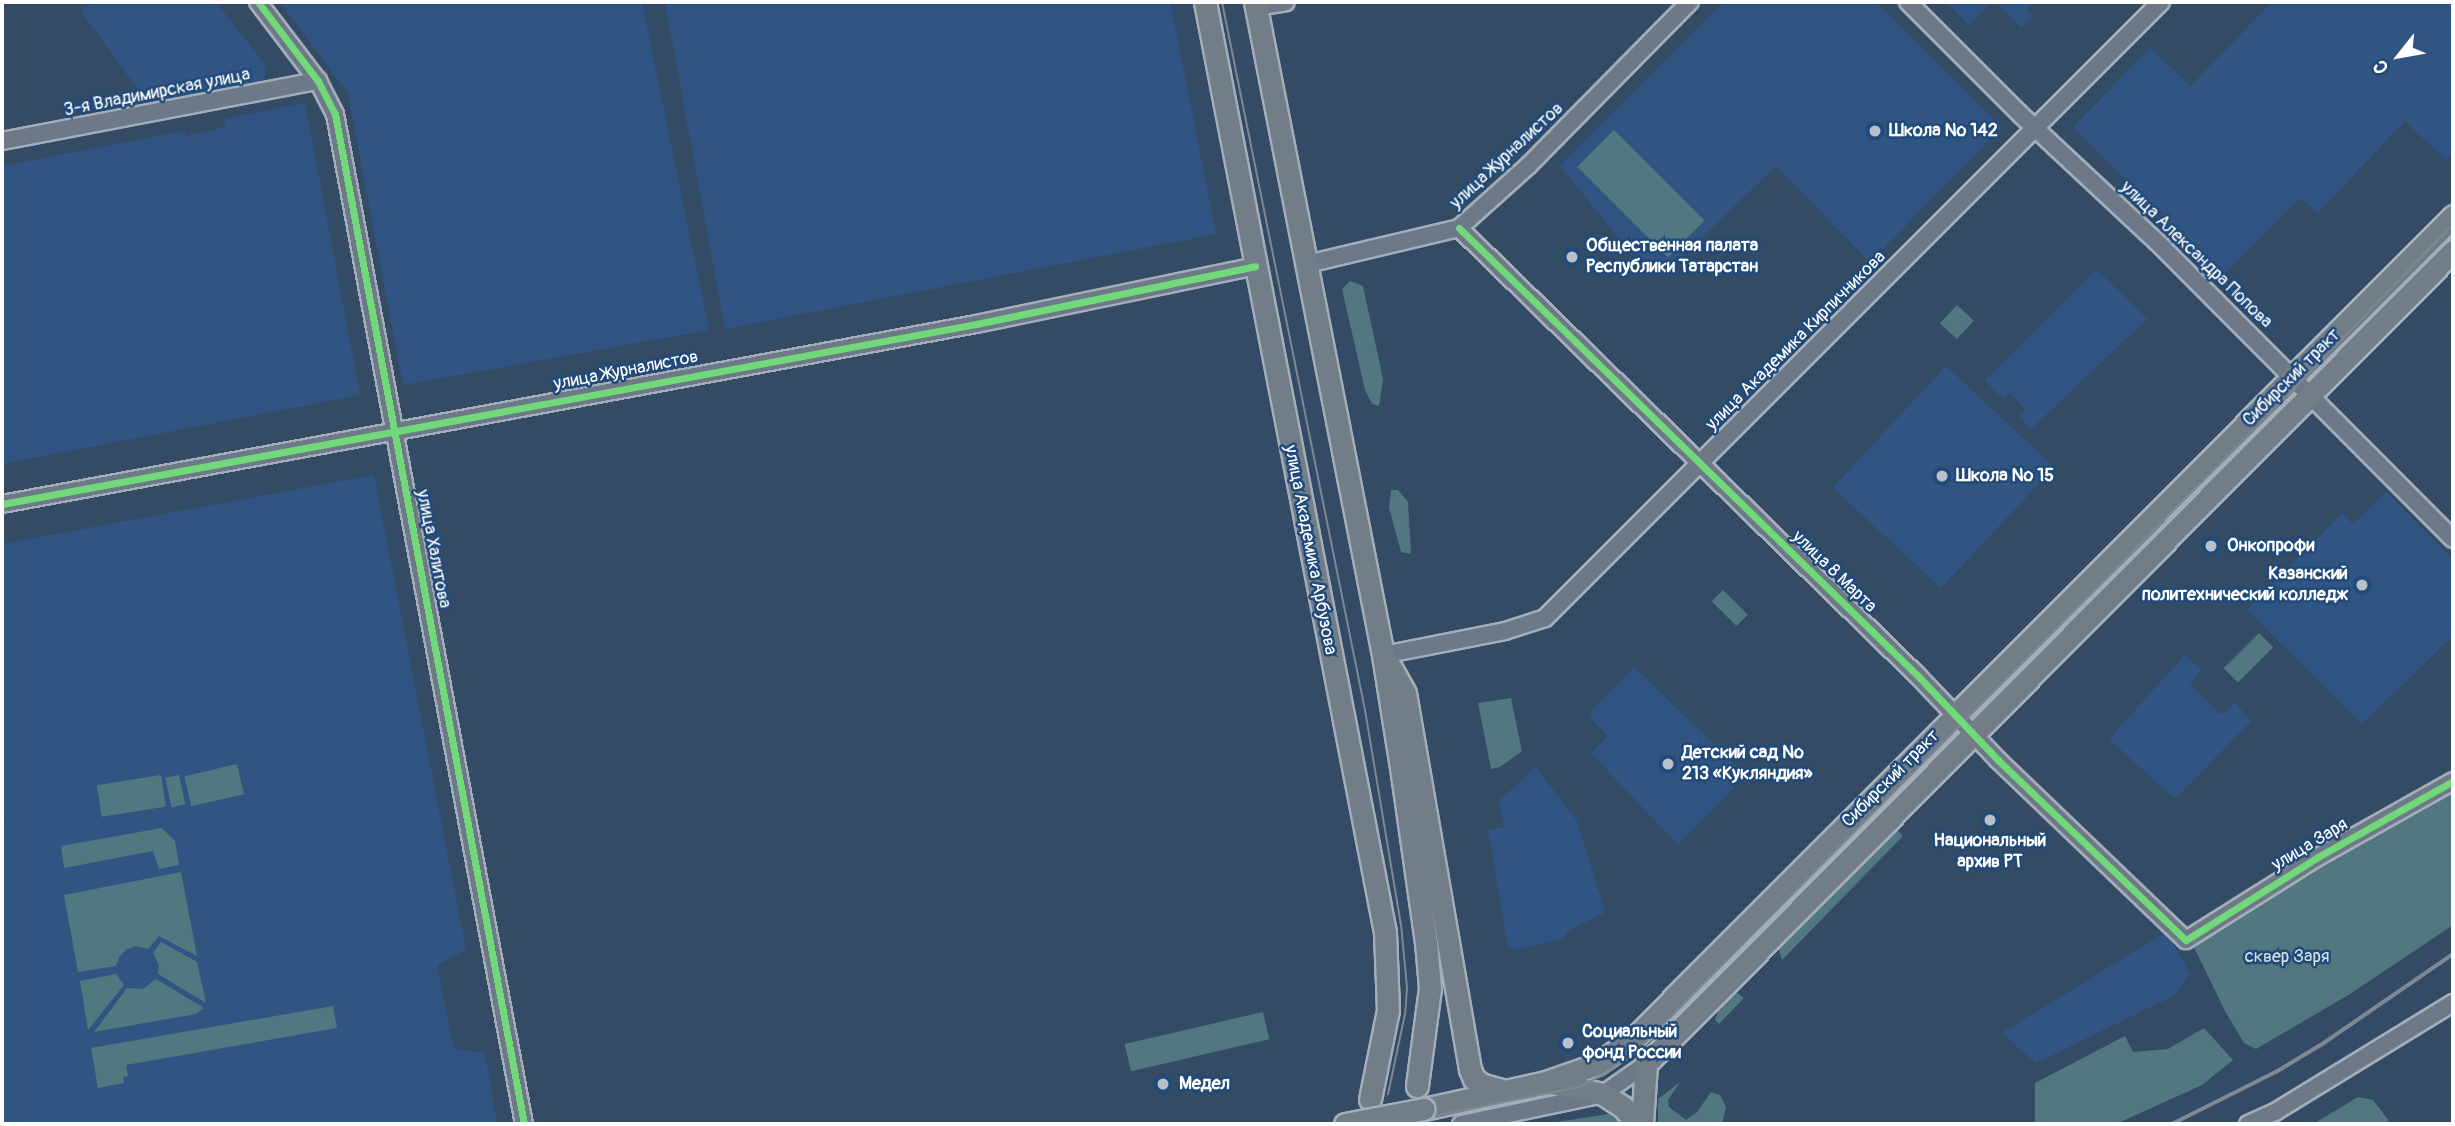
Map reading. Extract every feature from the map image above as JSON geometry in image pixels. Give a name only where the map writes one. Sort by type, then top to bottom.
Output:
[{"type":"main road","name":"улица Академика Арбузова","points":[[1205,2],[1385,932],[1388,1010],[1370,1098]]},
{"type":"main road","points":[[1255,4],[1383,655],[1426,942],[1430,988],[1417,1086]]},
{"type":"main road","name":"Сибирский тракт","points":[[1345,1124],[1546,1082],[1597,1064],[1633,1039],[2453,216]]},
{"type":"main road","name":"Сибирский тракт","points":[[1646,1064],[2453,251]]},
{"type":"main road","points":[[1383,655],[1405,693],[1470,1069],[1474,1079],[1505,1091]]},
{"type":"main road","points":[[1639,1124],[1646,1064]]},
{"type":"main road","points":[[1546,1082],[1603,1094],[1623,1107],[1639,1124]]},
{"type":"street","name":"улица Халитова","points":[[258,2],[318,81],[335,114],[524,1124]]},
{"type":"street","points":[[1255,4],[1286,2]]},
{"type":"street","name":"улица Журналистов","points":[[1307,264],[1459,228],[1529,165],[1690,2]]},
{"type":"street","name":"улица Александра Попова","points":[[1908,2],[2036,129],[2162,247],[2453,539]]},
{"type":"street","name":"улица Академика Кирпичникова","points":[[1383,655],[1505,631],[1545,618],[2161,2]]},
{"type":"street","name":"3-я Владимирская улица","points":[[2,141],[318,81]]},
{"type":"street","name":"улица 8 Марта","points":[[1459,228],[1955,713],[1998,760],[2186,940]]},
{"type":"street","name":"улица Журналистов","points":[[2,504],[976,324],[1255,266]]},
{"type":"street","name":"улица Заря","points":[[2186,940],[2316,858],[2453,780]]},
{"type":"street","points":[[2248,1124],[2278,1118],[2453,1003]]},
{"type":"street","name":"Сибирский тракт","points":[[1461,1124],[1603,1094],[1646,1064]]},
{"type":"shaded area","points":[[93,2],[216,2],[266,66],[264,82],[149,105],[81,11]]},
{"type":"shaded area","points":[[280,2],[642,2],[709,330],[403,385],[348,93]]},
{"type":"shaded area","points":[[665,2],[1170,2],[1216,234],[725,329]]},
{"type":"shaded area","points":[[1724,2],[1875,2],[2002,127],[1870,262],[1776,166],[1676,262],[1649,275],[1560,166]]},
{"type":"shaded area","points":[[1946,2],[1991,2],[1969,25]]},
{"type":"shaded area","points":[[1995,2],[2033,2],[2026,9],[2033,16],[2021,28]]},
{"type":"shaded area","points":[[2272,2],[2453,2],[2453,152],[2446,160],[2405,121],[2318,213],[2299,198],[2222,276],[2073,127],[2150,48],[2191,86]]},
{"type":"shaded area","points":[[305,103],[360,395],[2,464],[2,166],[184,131],[186,136],[226,127],[224,119]]},
{"type":"shaded area","points":[[2097,270],[2147,319],[2031,429],[2019,416],[2026,410],[2010,393],[2003,399],[1985,380]]},
{"type":"shaded area","name":"Школа № 15","points":[[1946,366],[2054,467],[1941,588],[1833,487]]},
{"type":"shaded area","points":[[374,475],[466,950],[437,965],[454,1049],[485,1053],[497,1124],[2,1124],[2,823],[5,822],[2,805],[2,544]]},
{"type":"shaded area","name":"Казанский политехнический колледж","points":[[2386,492],[2453,560],[2453,636],[2362,724],[2247,610],[2342,513],[2353,524]]},
{"type":"shaded area","points":[[2185,655],[2202,670],[2190,683],[2221,715],[2235,703],[2251,721],[2175,799],[2109,739]]},
{"type":"shaded area","name":"Детский сад № 213 «Кукляндия»","points":[[1634,667],[1746,775],[1678,845],[1591,753],[1608,736],[1588,715]]},
{"type":"shaded area","points":[[1536,767],[1577,821],[1605,912],[1568,931],[1563,939],[1520,949],[1508,947],[1488,830],[1504,827],[1499,801]]},
{"type":"shaded area","points":[[2166,932],[2190,974],[2175,995],[2036,1063],[2002,1033]]},
{"type":"green space","points":[[1614,130],[1705,221],[1668,257],[1577,167]]},
{"type":"green space","points":[[1350,281],[1363,286],[1383,379],[1379,406],[1372,404],[1365,390],[1342,289]]},
{"type":"green space","points":[[1957,305],[1974,321],[1957,339],[1940,323]]},
{"type":"green space","points":[[1391,490],[1398,490],[1408,502],[1411,554],[1401,552],[1389,508]]},
{"type":"green space","points":[[1723,590],[1748,615],[1736,626],[1712,601]]},
{"type":"green space","points":[[2259,633],[2273,647],[2238,682],[2224,668]]},
{"type":"green space","points":[[1511,698],[1522,751],[1500,767],[1491,769],[1478,703]]},
{"type":"green space","points":[[237,764],[244,794],[191,806],[184,776]]},
{"type":"green space","points":[[161,775],[166,807],[102,817],[97,785]]},
{"type":"green space","points":[[179,775],[185,804],[172,807],[165,778]]},
{"type":"green space","name":"сквер Заря","points":[[2453,788],[2453,925],[2350,994],[2256,1049],[2244,1043],[2225,1011],[2191,941]]},
{"type":"green space","points":[[1895,827],[1903,836],[1782,960],[1777,945]]},
{"type":"green space","points":[[162,828],[175,841],[179,865],[159,869],[153,851],[64,868],[61,846]]},
{"type":"green space","points":[[181,872],[197,956],[159,936],[148,949],[136,946],[127,949],[119,957],[116,966],[78,972],[64,895]]},
{"type":"green space","points":[[161,942],[197,962],[206,1003],[158,974],[159,965],[153,953]]},
{"type":"green space","points":[[116,974],[124,985],[88,1030],[80,981]]},
{"type":"green space","points":[[156,979],[204,1008],[196,1014],[94,1032],[127,988],[143,989]]},
{"type":"green space","points":[[1733,990],[1744,998],[1719,1024],[1715,1020],[1721,1004]]},
{"type":"green space","points":[[333,1006],[337,1028],[126,1065],[128,1076],[123,1077],[124,1083],[98,1088],[91,1048]]},
{"type":"green space","points":[[1263,1012],[1269,1039],[1131,1071],[1125,1044]]},
{"type":"green space","points":[[2204,1028],[2233,1060],[2202,1085],[2116,1124],[2035,1124],[2035,1083],[2125,1036],[2133,1052],[2168,1049]]},
{"type":"green space","points":[[1680,1082],[1668,1100],[1669,1107],[1686,1120],[1697,1112],[1711,1092],[1720,1095],[1726,1107],[1722,1124],[1658,1124],[1658,1099]]},
{"type":"green space","points":[[2358,1097],[2373,1100],[2389,1121],[2383,1124],[2313,1124]]},
{"type":"green space","points":[[1609,1114],[1622,1124],[1543,1124]]},
{"type":"tram line","points":[[1222,2],[1365,710],[1401,924],[1407,988],[1405,1014],[1388,1094]]},
{"type":"tram line","points":[[1394,1124],[1579,1087],[1606,1073],[1641,1047],[2287,396],[2453,224]]},
{"type":"railway","points":[[2172,1124],[2276,1072],[2324,1043],[2453,954]]},
{"type":"cycle path","points":[[258,2],[318,81],[335,114],[524,1124]]},
{"type":"cycle path","points":[[1459,228],[1918,676],[1998,760],[2186,940],[2316,858],[2453,781]]},
{"type":"cycle path","points":[[2,504],[976,324],[1255,266]]},
{"type":"place","name":"Школа № 142","points":[[1875,131]]},
{"type":"place","name":"Общественная палата Республики Татарстан","points":[[1572,257]]},
{"type":"place","name":"Школа № 15","points":[[1942,476]]},
{"type":"place","name":"Онкопрофи","points":[[2211,546]]},
{"type":"place","name":"Казанский политехнический колледж","points":[[2362,585]]},
{"type":"place","name":"Детский сад № 213 «Кукляндия»","points":[[1668,764]]},
{"type":"place","name":"Национальный архив РТ","points":[[1990,820]]},
{"type":"place","name":"Социальный фонд России","points":[[1568,1043]]},
{"type":"place","name":"Медел","points":[[1163,1084]]}]
